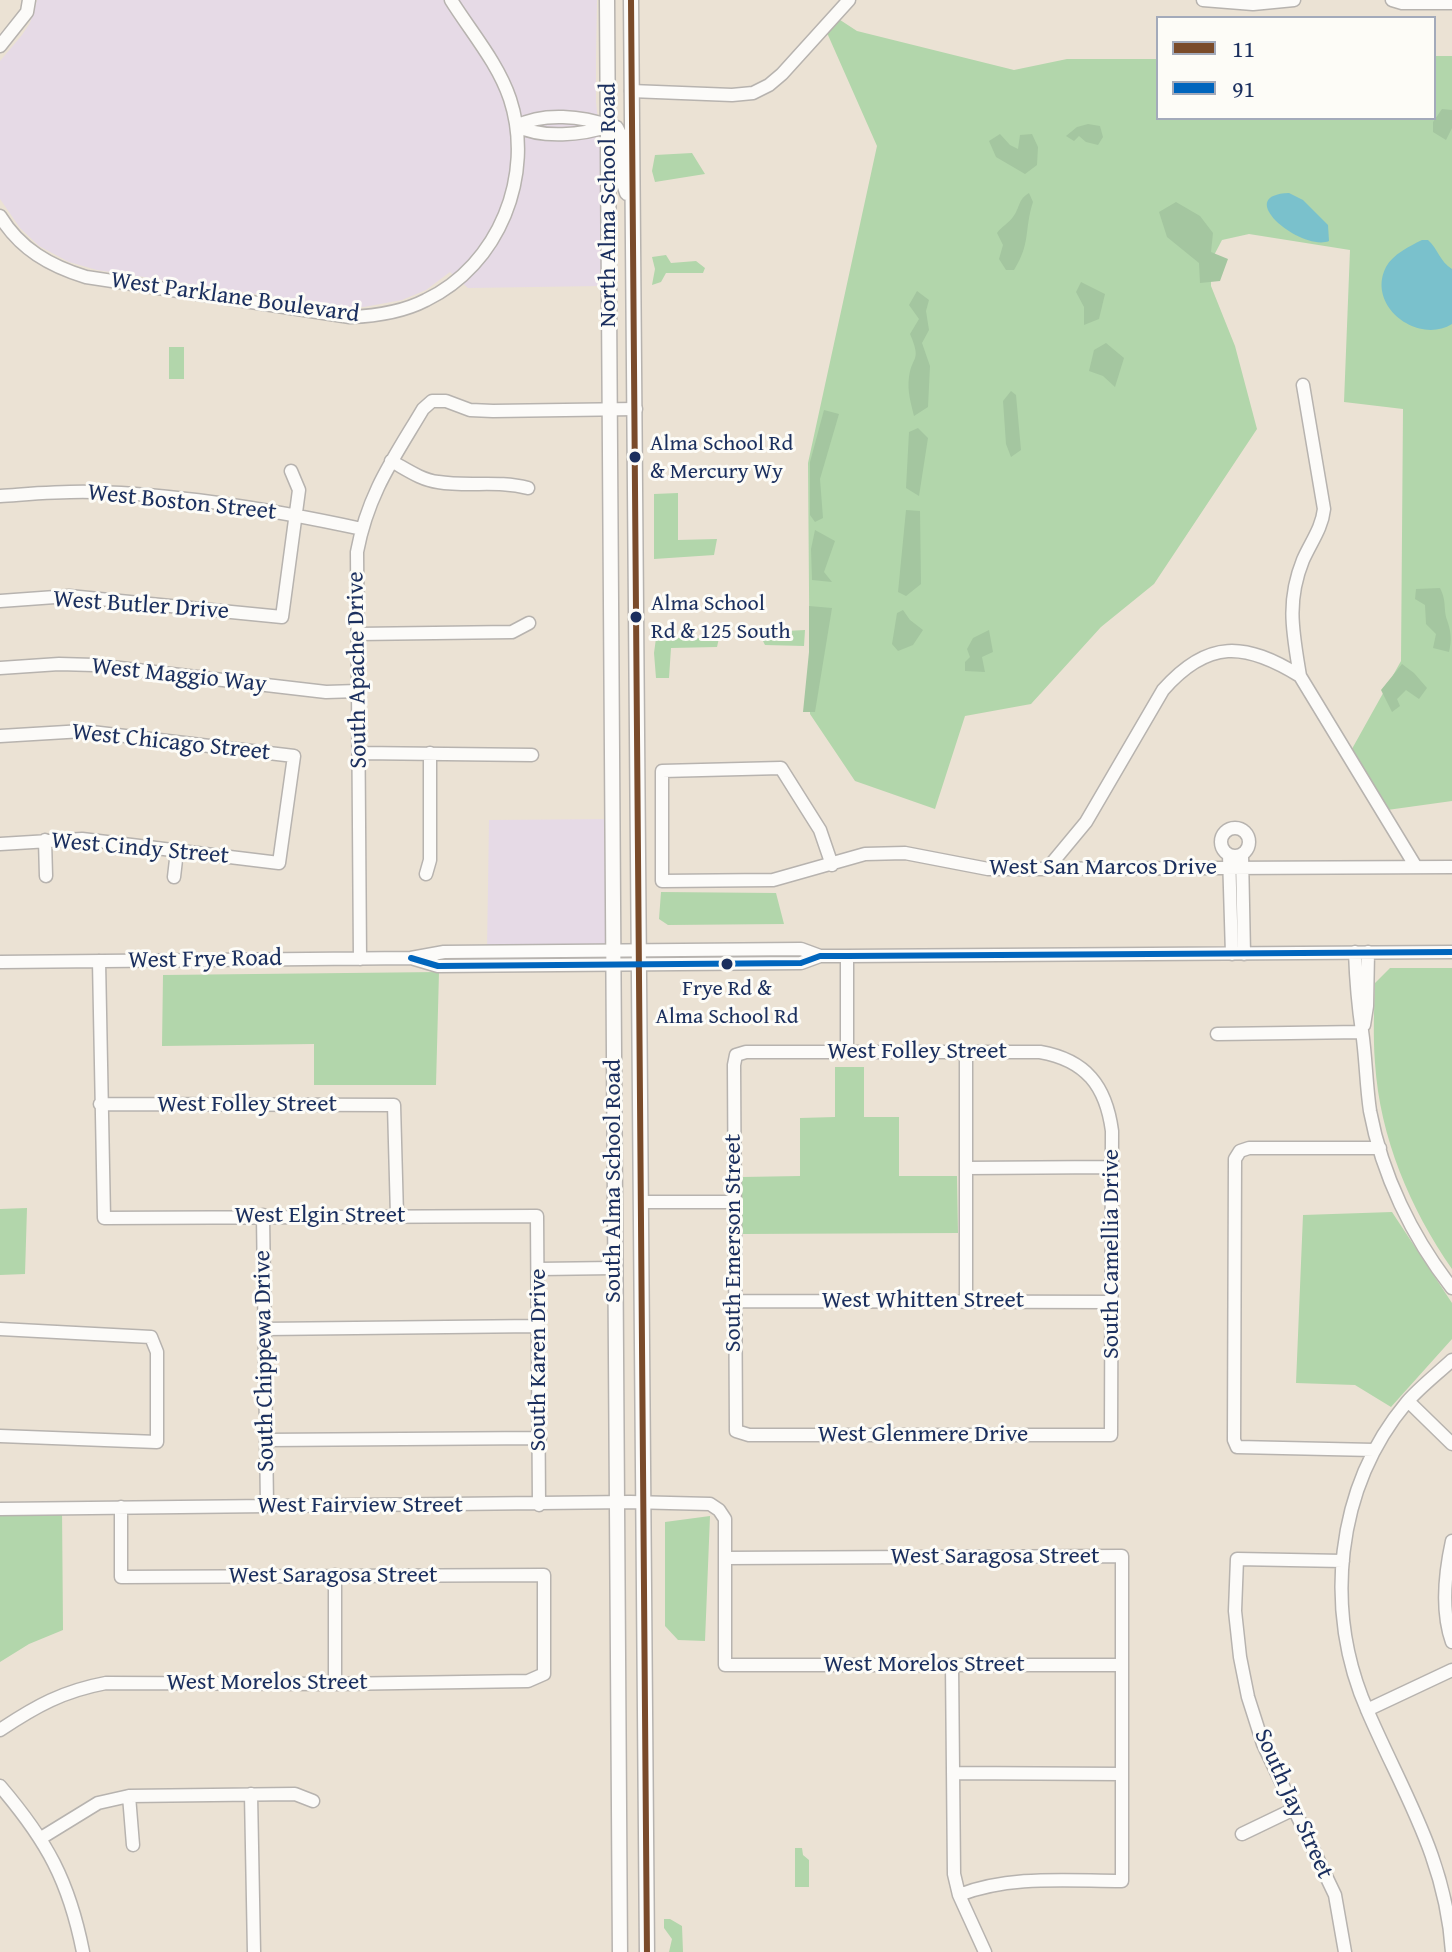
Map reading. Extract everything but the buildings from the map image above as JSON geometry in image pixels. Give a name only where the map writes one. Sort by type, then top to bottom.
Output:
[{"type":"main road","name":"North Alma School Road","points":[[607,0],[610,410]]},
{"type":"main road","name":"North Alma School Road","points":[[631,0],[636,409]]},
{"type":"main road","points":[[609,126],[616,128],[620,136],[621,174],[632,209]]},
{"type":"main road","name":"South Alma School Road","points":[[636,409],[647,1952]]},
{"type":"main road","name":"South Alma School Road","points":[[610,410],[620,1952]]},
{"type":"street","points":[[0,46],[27,12],[29,0]]},
{"type":"street","name":"West Parklane Boulevard","points":[[0,216],[19,241],[38,257],[86,277],[332,315],[377,315],[409,308],[427,300],[477,262],[496,233],[510,201],[519,158],[517,126],[509,97],[490,58],[451,0]]},
{"type":"street","points":[[631,91],[753,93],[782,74],[849,0]]},
{"type":"street","points":[[1203,0],[1253,4],[1294,0]]},
{"type":"street","points":[[1392,0],[1402,3],[1452,3]]},
{"type":"street","points":[[517,126],[529,119],[589,118],[609,126]]},
{"type":"street","points":[[1303,385],[1324,509],[1322,525],[1305,556],[1294,589],[1292,640],[1300,676],[1416,867]]},
{"type":"street","name":"South Apache Drive","points":[[360,959],[357,552],[376,489],[423,409],[432,401],[446,401],[470,410],[610,410]]},
{"type":"street","points":[[610,410],[636,409]]},
{"type":"street","points":[[391,461],[419,477],[436,482],[506,482],[528,488]]},
{"type":"street","points":[[291,471],[299,490],[296,515]]},
{"type":"street","name":"West Boston Street","points":[[0,496],[92,492],[183,500],[296,515],[362,529]]},
{"type":"street","name":"West Butler Drive","points":[[0,601],[69,596],[282,617],[296,515]]},
{"type":"street","points":[[357,634],[512,632],[529,623]]},
{"type":"street","points":[[1270,658],[1292,640]]},
{"type":"street","points":[[1047,869],[1086,822],[1163,690],[1179,672],[1196,660],[1216,653],[1239,651],[1270,658],[1300,676]]},
{"type":"street","name":"West Maggio Way","points":[[0,668],[94,665],[326,692],[358,691]]},
{"type":"street","name":"West Chicago Street","points":[[0,736],[83,731],[294,756],[279,863]]},
{"type":"street","points":[[359,753],[532,755]]},
{"type":"street","points":[[426,874],[430,860],[430,753]]},
{"type":"street","name":"West San Marcos Drive","points":[[832,865],[820,830],[781,768],[662,771],[662,881],[773,880],[832,865],[865,854],[905,853],[988,869],[1452,867]]},
{"type":"street","name":"West Cindy Street","points":[[0,844],[82,839],[279,863]]},
{"type":"street","points":[[45,840],[46,876]]},
{"type":"street","points":[[174,877],[177,851]]},
{"type":"street","points":[[1236,855],[1238,954]]},
{"type":"street","name":"West Frye Road","points":[[0,962],[411,958],[444,952],[638,957],[801,949],[820,956],[1452,952]]},
{"type":"street","points":[[1362,952],[1367,1006],[1362,1032],[1367,1090],[1380,1148],[1405,1213],[1452,1288]]},
{"type":"street","points":[[847,956],[847,1052]]},
{"type":"street","points":[[99,961],[100,1104]]},
{"type":"street","points":[[1217,1034],[1362,1032]]},
{"type":"street","name":"West Folley Street","points":[[736,1055],[746,1052],[1040,1052],[1058,1055],[1092,1078]]},
{"type":"street","points":[[966,1052],[966,1301]]},
{"type":"street","name":"South Emerson Street","points":[[736,1055],[736,1431]]},
{"type":"street","name":"South Camellia Drive","points":[[1092,1078],[1105,1098],[1110,1113],[1111,1435]]},
{"type":"street","name":"West Folley Street","points":[[100,1104],[394,1105],[397,1216]]},
{"type":"street","name":"West Elgin Street","points":[[100,1104],[104,1218],[537,1216]]},
{"type":"street","points":[[1374,1450],[1237,1447],[1234,1440],[1235,1159],[1240,1151],[1249,1148],[1380,1148]]},
{"type":"street","points":[[966,1168],[1112,1167]]},
{"type":"street","points":[[641,1202],[735,1202]]},
{"type":"street","name":"South Chippewa Drive","points":[[263,1215],[267,1506]]},
{"type":"street","name":"South Karen Drive","points":[[537,1216],[539,1505]]},
{"type":"street","points":[[539,1269],[614,1268]]},
{"type":"street","name":"West Whitten Street","points":[[734,1301],[1112,1302]]},
{"type":"street","points":[[264,1329],[538,1326]]},
{"type":"street","points":[[0,1329],[151,1337],[157,1352],[157,1442],[0,1436]]},
{"type":"street","points":[[1452,1360],[1408,1401],[1374,1450],[1347,1525],[1341,1596],[1344,1633],[1352,1670],[1367,1710],[1430,1846],[1443,1884],[1452,1952]]},
{"type":"street","points":[[1408,1401],[1452,1444]]},
{"type":"street","name":"West Glenmere Drive","points":[[736,1431],[749,1435],[1111,1435]]},
{"type":"street","points":[[266,1440],[540,1438]]},
{"type":"street","name":"West Fairview Street","points":[[0,1509],[710,1504],[725,1519],[725,1558]]},
{"type":"street","name":"West Saragosa Street","points":[[121,1507],[121,1577],[544,1575],[544,1674]]},
{"type":"street","points":[[1452,1541],[1447,1565],[1446,1597],[1452,1642]]},
{"type":"street","name":"West Saragosa Street","points":[[725,1558],[1122,1556],[1122,1665]]},
{"type":"street","name":"West Morelos Street","points":[[725,1558],[725,1665],[1122,1665]]},
{"type":"street","name":"South Jay Street","points":[[1343,1561],[1237,1559],[1235,1611],[1248,1697],[1263,1744],[1335,1895],[1345,1952]]},
{"type":"street","points":[[335,1575],[335,1684]]},
{"type":"street","points":[[952,1665],[953,1858],[959,1895],[985,1952]]},
{"type":"street","points":[[959,1895],[979,1887],[1017,1881],[1122,1881],[1122,1665]]},
{"type":"street","points":[[1367,1710],[1452,1670]]},
{"type":"street","name":"West Morelos Street","points":[[0,1730],[52,1698],[77,1688],[106,1683],[528,1681],[544,1674]]},
{"type":"street","points":[[953,1773],[1122,1774]]},
{"type":"street","points":[[0,1786],[41,1838],[63,1878],[83,1952]]},
{"type":"street","points":[[251,1794],[254,1952]]},
{"type":"street","points":[[41,1838],[98,1803],[129,1796],[295,1794],[313,1801]]},
{"type":"street","points":[[129,1796],[133,1845]]},
{"type":"street","points":[[1242,1834],[1294,1809]]},
{"type":"shaded area","points":[[37,0],[597,0],[596,102],[601,147],[601,286],[468,288],[450,272],[426,290],[402,300],[364,307],[341,307],[97,270],[69,262],[39,246],[20,228],[0,199],[0,61],[30,23]]},
{"type":"shaded area","points":[[613,819],[613,949],[487,951],[489,820]]},
{"type":"green space","points":[[834,16],[857,31],[1014,70],[1067,59],[1156,59],[1156,120],[1436,120],[1436,56],[1452,56],[1452,801],[1380,811],[1348,756],[1401,661],[1403,409],[1344,402],[1350,250],[1249,234],[1222,240],[1211,261],[1211,286],[1235,346],[1257,429],[1154,584],[1101,627],[1031,704],[965,716],[935,809],[855,781],[810,714],[808,463],[877,146],[824,26]]},
{"type":"green space","points":[[1442,109],[1452,110],[1452,128],[1446,140],[1433,132],[1436,118]]},
{"type":"green space","points":[[1088,124],[1100,126],[1103,137],[1098,145],[1086,142],[1079,136],[1074,141],[1066,136],[1077,127]]},
{"type":"green space","points":[[1000,134],[1018,149],[1020,135],[1032,134],[1038,147],[1037,165],[1025,174],[996,157],[989,141]]},
{"type":"green space","points":[[692,153],[705,174],[655,182],[652,171],[655,155]]},
{"type":"green space","points":[[1029,193],[1033,202],[1023,252],[1014,270],[1006,270],[999,259],[1003,245],[997,233]]},
{"type":"green space","points":[[1176,202],[1200,216],[1213,233],[1211,252],[1228,259],[1220,281],[1200,283],[1199,263],[1167,237],[1159,212]]},
{"type":"green space","points":[[666,255],[671,263],[696,261],[705,268],[703,273],[666,273],[661,282],[652,285],[655,269],[652,257]]},
{"type":"green space","points":[[1081,282],[1105,294],[1099,319],[1084,325],[1084,307],[1076,292]]},
{"type":"green space","points":[[917,291],[929,300],[926,311],[929,330],[922,343],[930,366],[928,407],[914,416],[909,382],[916,354],[910,334],[919,319],[909,305]]},
{"type":"green space","points":[[1106,343],[1124,358],[1115,387],[1103,376],[1089,371],[1094,350]]},
{"type":"green space","points":[[169,347],[184,347],[184,379],[169,379]]},
{"type":"green space","points":[[1011,391],[1016,395],[1021,450],[1011,457],[1006,444],[1003,401]]},
{"type":"green space","points":[[824,410],[839,414],[820,479],[823,518],[815,522],[810,515],[810,462]]},
{"type":"green space","points":[[918,428],[928,438],[919,496],[906,488],[909,432]]},
{"type":"green space","points":[[678,493],[678,540],[717,539],[714,555],[654,559],[654,494]]},
{"type":"green space","points":[[906,510],[920,511],[921,584],[906,596],[898,592]]},
{"type":"green space","points":[[815,530],[835,541],[824,572],[832,582],[812,580],[811,549]]},
{"type":"green space","points":[[1440,588],[1450,632],[1449,652],[1433,648],[1436,634],[1426,624],[1425,605],[1415,599],[1416,589]]},
{"type":"green space","points":[[809,606],[832,608],[815,712],[803,712],[809,652]]},
{"type":"green space","points":[[903,610],[923,630],[913,645],[898,651],[892,644],[897,613]]},
{"type":"green space","points":[[767,627],[786,631],[805,630],[804,646],[765,645],[762,639]]},
{"type":"green space","points":[[989,630],[993,652],[982,657],[985,672],[965,671],[965,662],[970,657],[967,649],[973,638]]},
{"type":"green space","points":[[657,631],[674,638],[719,638],[717,647],[671,648],[669,678],[656,678],[654,653]]},
{"type":"green space","points":[[1402,664],[1427,688],[1419,699],[1406,690],[1397,699],[1400,706],[1392,712],[1381,690]]},
{"type":"green space","points":[[661,892],[776,893],[784,924],[668,925],[659,919]]},
{"type":"green space","points":[[1390,968],[1452,968],[1452,1269],[1410,1197],[1383,1118],[1374,1053],[1375,983]]},
{"type":"green space","points":[[439,972],[436,1085],[314,1085],[314,1044],[162,1046],[163,975]]},
{"type":"green space","points":[[835,1067],[864,1067],[864,1117],[899,1117],[899,1176],[957,1176],[958,1233],[742,1234],[742,1177],[800,1176],[800,1118],[835,1117]]},
{"type":"green space","points":[[27,1208],[25,1274],[0,1275],[0,1209]]},
{"type":"green space","points":[[1392,1212],[1452,1303],[1452,1339],[1391,1407],[1355,1385],[1296,1383],[1303,1215]]},
{"type":"green space","points":[[62,1508],[63,1630],[29,1644],[0,1662],[0,1509]]},
{"type":"green space","points":[[710,1516],[705,1641],[678,1640],[665,1626],[665,1522]]},
{"type":"green space","points":[[795,1848],[802,1848],[803,1855],[809,1860],[809,1887],[795,1887]]},
{"type":"green space","points":[[664,1919],[682,1926],[683,1952],[669,1952],[672,1939],[664,1928]]},
{"type":"water","points":[[1289,193],[1303,200],[1328,225],[1329,241],[1303,238],[1277,222],[1269,212],[1267,203],[1273,196]]},
{"type":"water","points":[[1422,240],[1428,240],[1452,269],[1452,324],[1439,329],[1425,329],[1399,318],[1389,308],[1383,295],[1382,282],[1389,262]]},
{"type":"transit line","name":"11","points":[[631,0],[647,1952]]},
{"type":"transit line","name":"91","points":[[411,958],[438,966],[801,963],[820,956],[1452,952]]},
{"type":"place","name":"Alma School Rd & Mercury Wy","points":[[635,457]]},
{"type":"place","name":"Alma School Rd & 125 South","points":[[636,617]]},
{"type":"place","name":"Frye Rd & Alma School Rd","points":[[727,964]]}]
